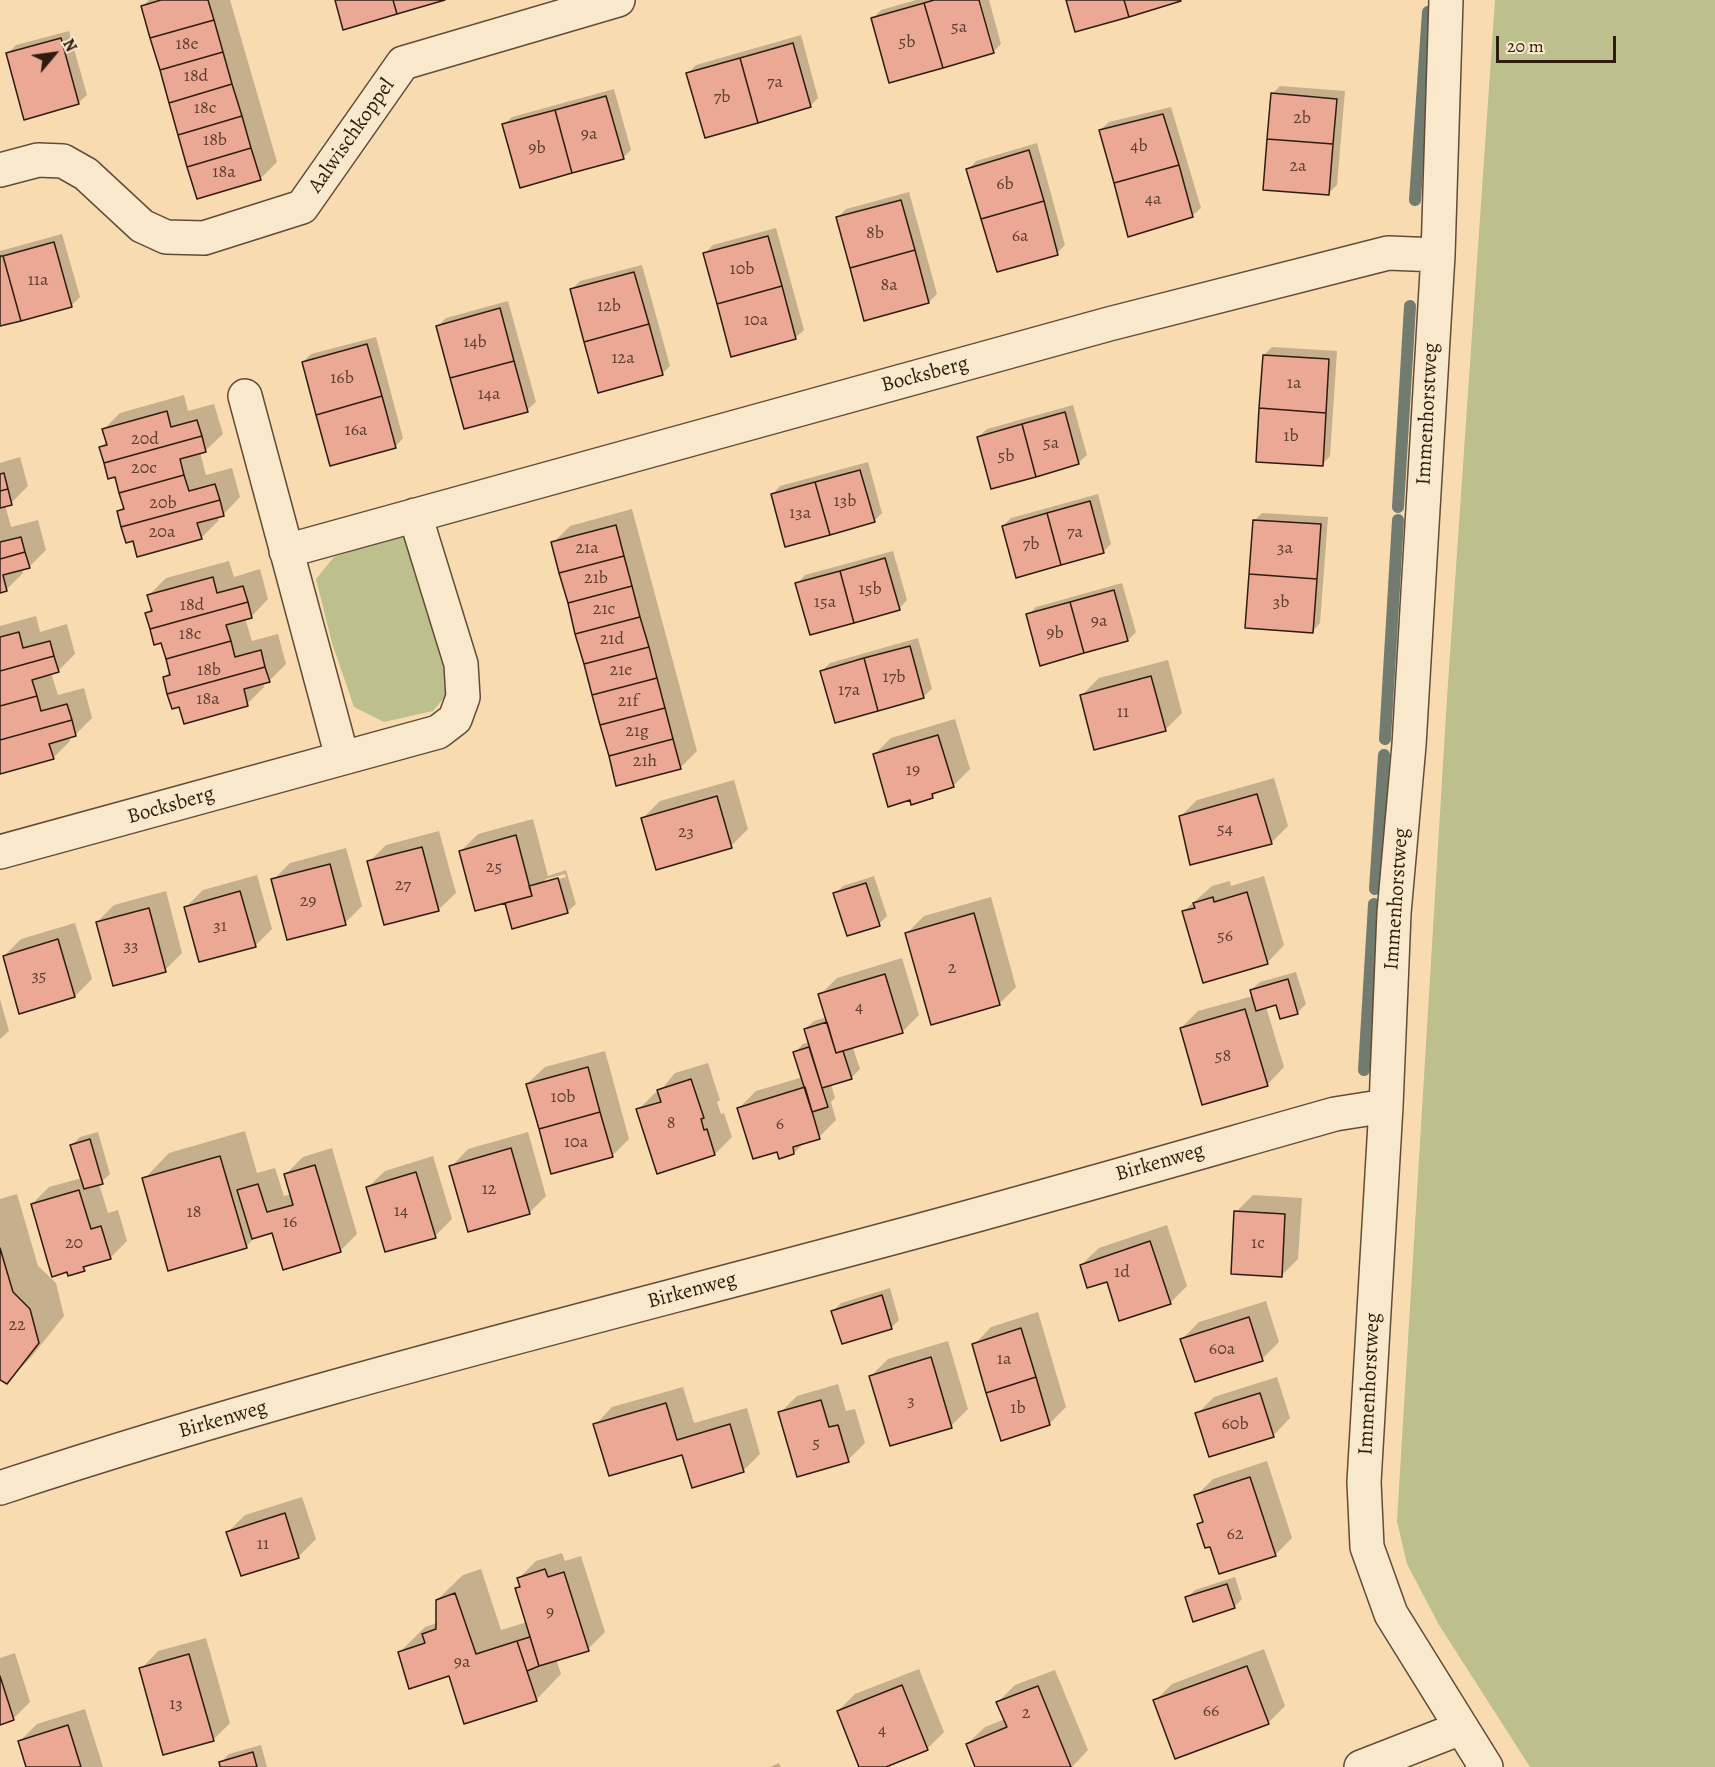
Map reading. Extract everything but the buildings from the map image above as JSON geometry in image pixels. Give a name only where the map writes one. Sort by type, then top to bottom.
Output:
[{"type":"street","name":"Aalwischkoppel","points":[[0,170],[38,160],[63,161],[86,174],[142,226],[166,237],[204,238],[302,207],[403,63],[618,0]]},
{"type":"street","name":"Immenhorstweg","points":[[1446,0],[1438,255],[1409,745],[1394,913],[1386,1106],[1364,1482],[1367,1547],[1391,1614],[1486,1767]]},
{"type":"street","name":"Bocksberg","points":[[286,550],[1156,312],[1388,254],[1438,255]]},
{"type":"street","points":[[245,396],[342,757]]},
{"type":"street","name":"Bocksberg","points":[[0,852],[438,732],[455,719],[463,697],[462,664],[415,515]]},
{"type":"street","name":"Birkenweg","points":[[0,1488],[102,1454],[502,1340],[901,1236],[1335,1114],[1386,1106]]},
{"type":"street","points":[[1361,1767],[1461,1728]]},
{"type":"green space","points":[[1495,0],[1715,0],[1715,1767],[1530,1767],[1439,1625],[1407,1564],[1397,1521],[1447,698]]},
{"type":"green space","points":[[400,534],[413,550],[451,689],[433,711],[384,722],[354,707],[332,643],[316,579],[334,557]]},
{"type":"waterway","points":[[1415,200],[1428,12]]},
{"type":"waterway","points":[[1398,507],[1410,306]]},
{"type":"waterway","points":[[1385,739],[1398,520]]},
{"type":"waterway","points":[[1375,889],[1384,755]]},
{"type":"waterway","points":[[1364,1070],[1374,904]]}]
